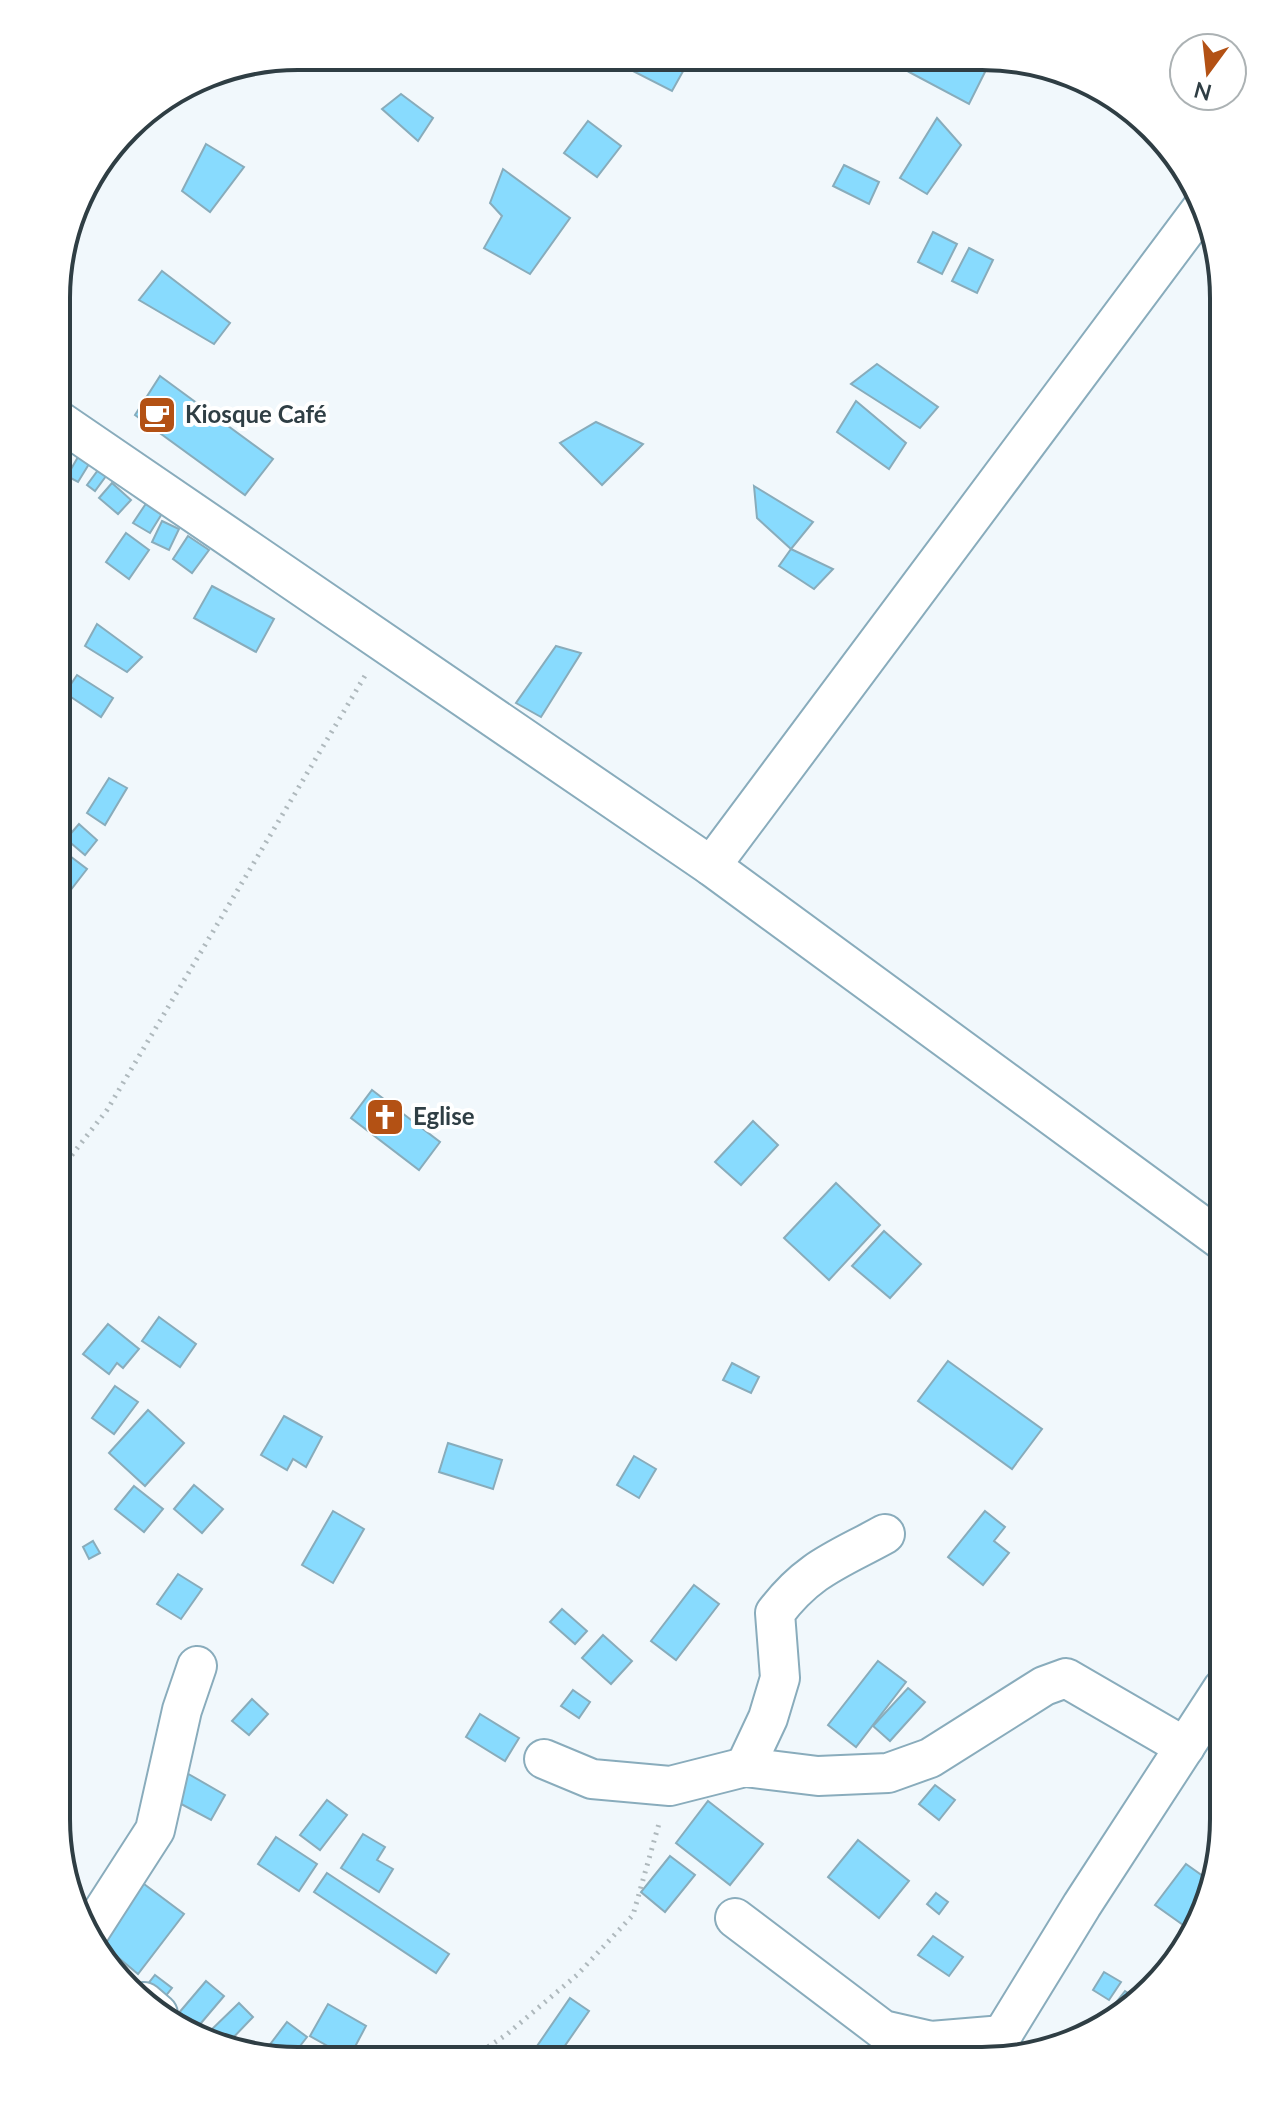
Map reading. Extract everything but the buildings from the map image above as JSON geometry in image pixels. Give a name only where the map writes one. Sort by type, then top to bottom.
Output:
[{"type":"street","points":[[711,866],[1195,217]]},
{"type":"street","points":[[70,428],[711,866],[1210,1232]]},
{"type":"street","points":[[745,1767],[768,1718],[780,1678],[775,1613],[793,1588],[819,1567],[885,1534]]},
{"type":"street","points":[[96,1922],[155,1830],[182,1710],[197,1666]]},
{"type":"street","points":[[544,1759],[592,1779],[670,1786],[745,1767],[818,1776],[888,1773],[930,1758],[1044,1686],[1066,1678],[1185,1747]]},
{"type":"street","points":[[996,2047],[1033,1982],[1210,1708]]},
{"type":"street","points":[[735,1918],[883,2030],[931,2041],[986,2047]]},
{"type":"path","points":[[70,1157],[107,1110],[385,643]]},
{"type":"path","points":[[488,2047],[577,1975],[633,1915],[670,1786]]},
{"type":"place","name":"Kiosque Café","points":[[157,415]]},
{"type":"place","name":"Eglise","points":[[385,1117]]}]
